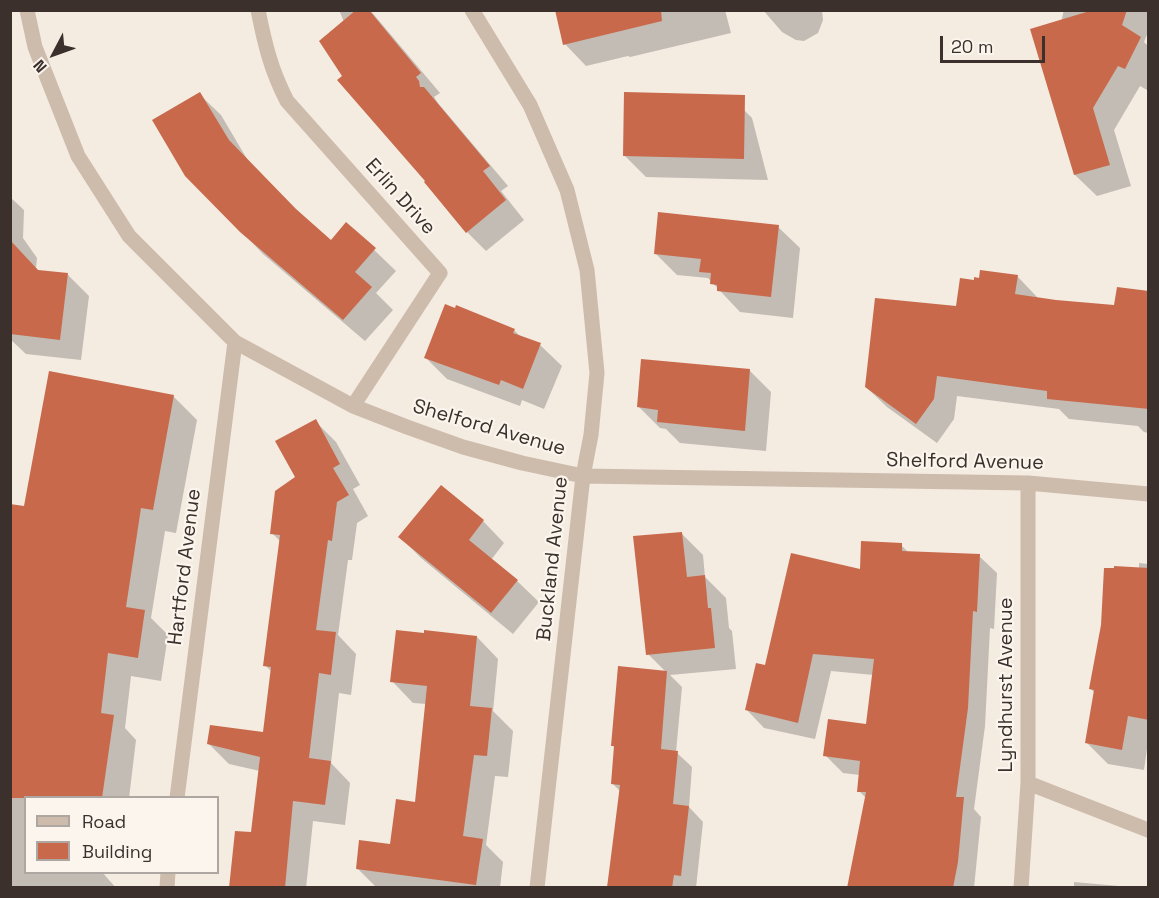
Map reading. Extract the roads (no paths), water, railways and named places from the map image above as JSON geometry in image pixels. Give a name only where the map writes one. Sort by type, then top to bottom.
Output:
[{"type":"street","name":"Shelford Avenue","points":[[27,10],[35,47],[78,156],[129,236],[235,342],[353,406],[463,447],[583,476],[1028,483],[1149,494]]},
{"type":"street","name":"Erlin Drive","points":[[258,10],[274,76],[287,101],[440,273],[353,406]]},
{"type":"street","name":"Buckland Avenue","points":[[472,10],[530,105],[567,190],[587,270],[597,373],[591,435],[583,476],[537,888]]},
{"type":"street","name":"Hartford Avenue","points":[[177,796],[235,342]]},
{"type":"street","name":"Lyndhurst Avenue","points":[[1021,888],[1028,783],[1028,483]]},
{"type":"street","points":[[1028,783],[1149,830]]}]
